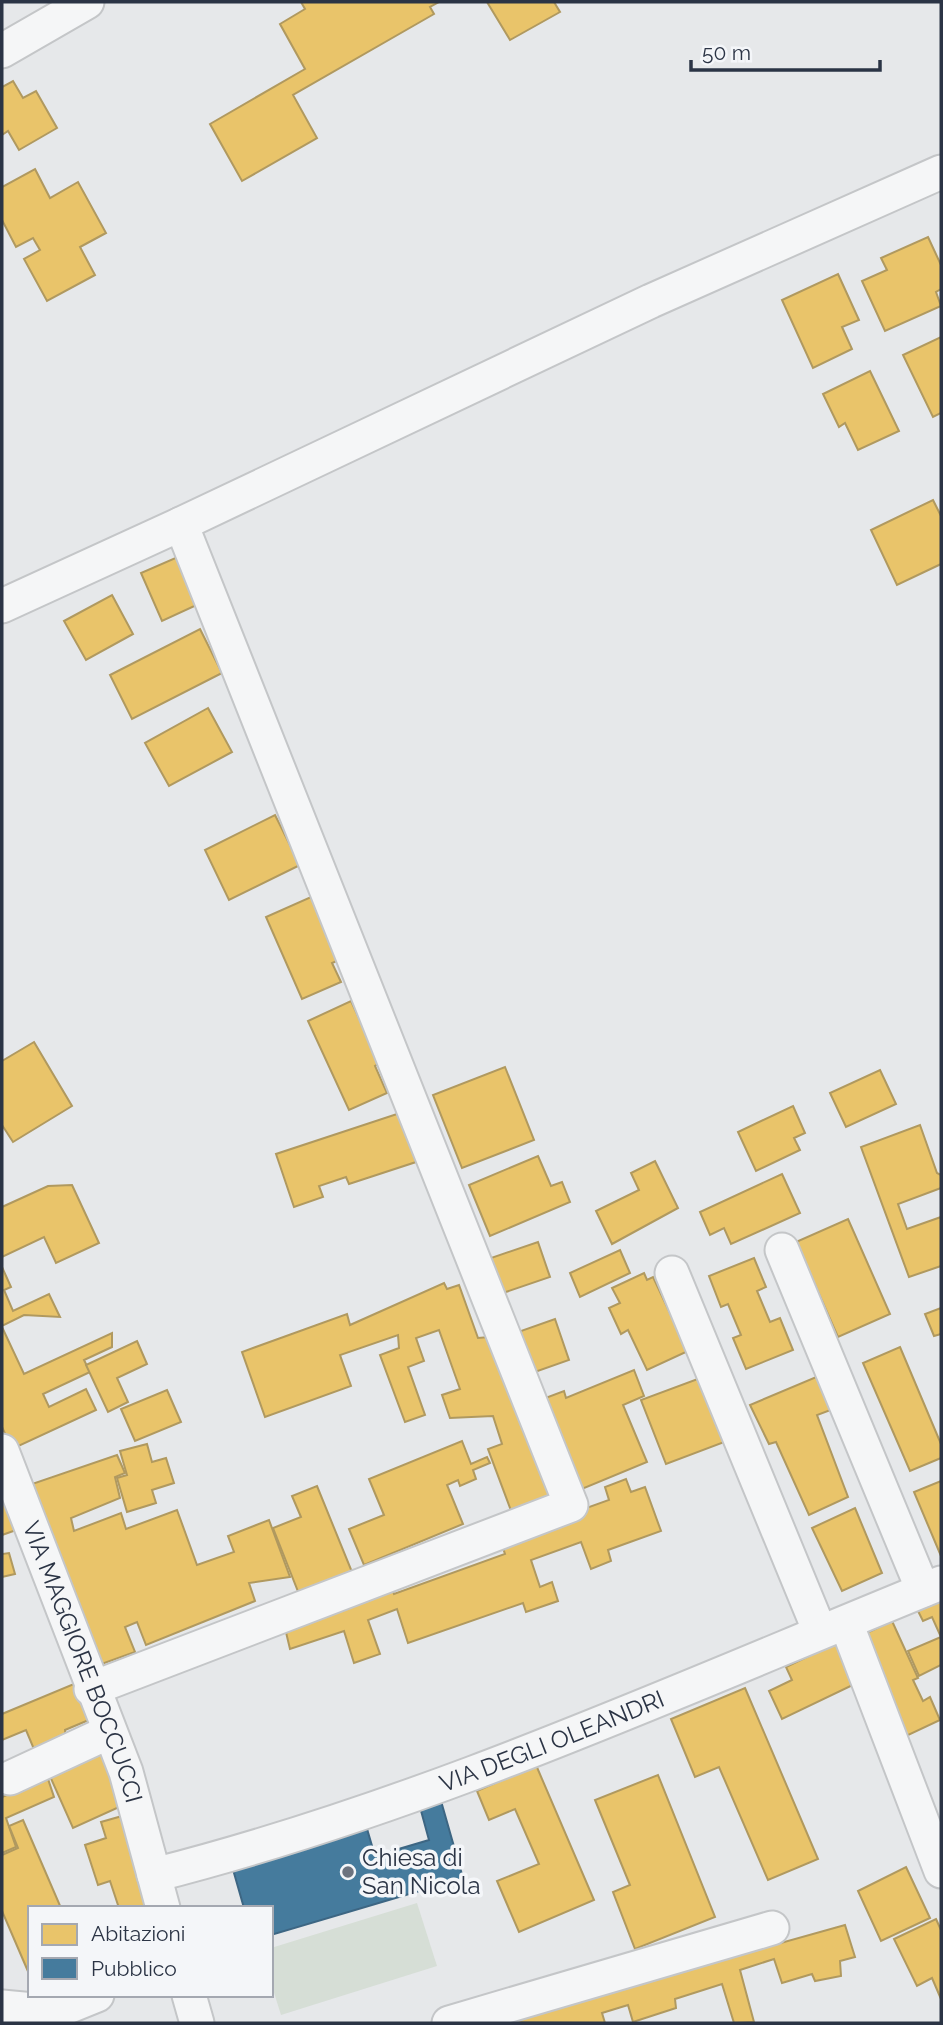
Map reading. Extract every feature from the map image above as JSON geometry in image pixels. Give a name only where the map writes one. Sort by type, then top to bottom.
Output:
[{"type":"street","points":[[2,51],[87,2]]},
{"type":"street","points":[[2,606],[651,301],[940,177]]},
{"type":"street","points":[[91,1689],[571,1505],[181,524]]},
{"type":"street","points":[[782,1250],[932,1586]]},
{"type":"street","points":[[672,1273],[941,1871]]},
{"type":"street","name":"VIA MAGGIORE BOCCUCCI","points":[[2,1451],[91,1689],[126,1772],[162,1906]]},
{"type":"street","name":"VIA DEGLI OLEANDRI","points":[[154,1875],[217,1859],[495,1766],[932,1586]]},
{"type":"street","points":[[9,1778],[109,1732]]},
{"type":"street","points":[[449,2023],[772,1928]]},
{"type":"street","points":[[2,2007],[55,2012],[92,1997]]},
{"type":"street","points":[[190,1997],[198,2023]]},
{"type":"shaded area","points":[[417,1903],[437,1966],[281,2015],[273,1989],[273,1947]]},
{"type":"building: Abitazioni","points":[[301,2],[439,2],[430,7],[434,14],[293,95],[317,138],[242,181],[210,124],[305,69],[280,24],[305,9]]},
{"type":"building: Abitazioni","points":[[487,2],[554,2],[560,12],[510,40]]},
{"type":"building: Abitazioni","points":[[13,81],[23,98],[36,91],[57,128],[19,150],[8,131],[2,135],[2,87]]},
{"type":"building: Abitazioni","points":[[35,169],[50,198],[78,182],[106,233],[80,247],[95,275],[47,301],[24,259],[40,250],[33,238],[16,247],[2,220],[2,187]]},
{"type":"building: Abitazioni","points":[[928,237],[941,265],[941,289],[936,292],[941,306],[885,331],[862,281],[887,270],[881,258]]},
{"type":"building: Abitazioni","points":[[838,274],[859,320],[842,327],[852,349],[813,368],[782,300]]},
{"type":"building: Abitazioni","points":[[941,337],[941,413],[933,417],[903,355]]},
{"type":"building: Abitazioni","points":[[870,371],[899,431],[858,450],[845,423],[839,427],[823,394]]},
{"type":"building: Abitazioni","points":[[933,500],[941,516],[941,564],[897,585],[871,530]]},
{"type":"building: Abitazioni","points":[[180,556],[201,603],[162,621],[141,573]]},
{"type":"building: Abitazioni","points":[[112,595],[133,634],[86,660],[64,621]]},
{"type":"building: Abitazioni","points":[[200,629],[222,673],[132,719],[110,675]]},
{"type":"building: Abitazioni","points":[[208,708],[232,752],[169,786],[145,743]]},
{"type":"building: Abitazioni","points":[[275,815],[300,865],[229,900],[205,850]]},
{"type":"building: Abitazioni","points":[[311,897],[339,960],[332,963],[341,982],[302,999],[266,917]]},
{"type":"building: Abitazioni","points":[[351,1001],[380,1063],[375,1066],[387,1093],[349,1110],[308,1021]]},
{"type":"building: Abitazioni","points":[[34,1042],[72,1106],[13,1142],[2,1125],[2,1061]]},
{"type":"building: Abitazioni","points":[[505,1067],[534,1140],[462,1168],[433,1095]]},
{"type":"building: Abitazioni","points":[[880,1070],[896,1104],[846,1127],[830,1093]]},
{"type":"building: Abitazioni","points":[[793,1106],[805,1133],[794,1138],[800,1150],[756,1171],[738,1132]]},
{"type":"building: Abitazioni","points":[[400,1113],[416,1162],[349,1184],[346,1177],[319,1186],[323,1197],[294,1207],[276,1154]]},
{"type":"building: Abitazioni","points":[[920,1125],[937,1173],[941,1175],[941,1188],[898,1204],[907,1229],[941,1217],[941,1266],[909,1277],[861,1147]]},
{"type":"building: Abitazioni","points":[[538,1156],[551,1186],[562,1182],[570,1202],[490,1236],[469,1185]]},
{"type":"building: Abitazioni","points":[[655,1161],[678,1208],[612,1244],[596,1211],[639,1190],[631,1173]]},
{"type":"building: Abitazioni","points":[[782,1174],[800,1213],[731,1244],[724,1228],[710,1235],[700,1212]]},
{"type":"building: Abitazioni","points":[[72,1185],[99,1243],[56,1263],[44,1237],[2,1257],[2,1207],[48,1186]]},
{"type":"building: Abitazioni","points":[[848,1219],[890,1314],[838,1337],[796,1242]]},
{"type":"building: Abitazioni","points":[[538,1242],[550,1277],[500,1294],[488,1259]]},
{"type":"building: Abitazioni","points":[[620,1250],[630,1273],[580,1297],[570,1273]]},
{"type":"building: Abitazioni","points":[[754,1258],[766,1287],[757,1291],[770,1322],[780,1318],[793,1350],[746,1369],[733,1338],[741,1335],[728,1304],[721,1307],[709,1276]]},
{"type":"building: Abitazioni","points":[[2,1267],[11,1287],[4,1290],[13,1311],[49,1294],[60,1317],[24,1315],[2,1326]]},
{"type":"building: Abitazioni","points":[[644,1273],[647,1280],[653,1277],[688,1351],[647,1370],[628,1330],[621,1334],[609,1308],[620,1303],[612,1288]]},
{"type":"building: Abitazioni","points":[[444,1283],[447,1289],[459,1285],[478,1338],[501,1336],[559,1499],[513,1516],[488,1449],[502,1444],[493,1416],[450,1418],[442,1395],[460,1389],[439,1330],[416,1338],[424,1361],[408,1367],[425,1415],[405,1422],[380,1355],[399,1348],[398,1335],[340,1355],[351,1386],[265,1417],[242,1352],[347,1314],[350,1325]]},
{"type":"building: Abitazioni","points":[[941,1308],[941,1334],[934,1336],[925,1314]]},
{"type":"building: Abitazioni","points":[[555,1319],[569,1360],[532,1373],[518,1332]]},
{"type":"building: Abitazioni","points":[[2,1327],[24,1374],[112,1333],[112,1347],[84,1360],[90,1372],[43,1394],[49,1407],[86,1389],[96,1410],[12,1449],[2,1427]]},
{"type":"building: Abitazioni","points":[[137,1341],[147,1364],[117,1378],[128,1402],[108,1412],[86,1365]]},
{"type":"building: Abitazioni","points":[[900,1347],[941,1444],[941,1458],[910,1471],[863,1363]]},
{"type":"building: Abitazioni","points":[[634,1370],[644,1396],[623,1405],[647,1462],[577,1491],[540,1400],[564,1391],[566,1398]]},
{"type":"building: Abitazioni","points":[[821,1375],[836,1408],[817,1415],[848,1497],[809,1515],[776,1442],[769,1444],[750,1405]]},
{"type":"building: Abitazioni","points":[[703,1377],[727,1441],[666,1464],[641,1400]]},
{"type":"building: Abitazioni","points":[[167,1390],[181,1422],[135,1441],[121,1409]]},
{"type":"building: Abitazioni","points":[[462,1441],[471,1464],[487,1457],[490,1463],[473,1470],[476,1479],[460,1486],[458,1480],[447,1485],[463,1524],[364,1565],[349,1529],[384,1515],[369,1479]]},
{"type":"building: Abitazioni","points":[[147,1444],[152,1462],[166,1458],[174,1483],[152,1490],[156,1503],[127,1512],[117,1478],[127,1475],[120,1451]]},
{"type":"building: Abitazioni","points":[[117,1455],[125,1473],[115,1477],[120,1498],[71,1518],[74,1531],[121,1513],[126,1529],[177,1510],[197,1565],[234,1552],[228,1536],[269,1520],[290,1577],[249,1583],[255,1601],[146,1645],[137,1622],[125,1627],[135,1652],[96,1666],[29,1485]]},
{"type":"building: Abitazioni","points":[[2,1462],[25,1527],[2,1535]]},
{"type":"building: Abitazioni","points":[[626,1479],[631,1492],[645,1487],[661,1531],[608,1550],[611,1561],[591,1569],[581,1542],[531,1560],[540,1587],[552,1582],[558,1601],[526,1612],[523,1603],[408,1643],[397,1609],[368,1620],[380,1654],[354,1663],[344,1631],[290,1649],[285,1628],[391,1586],[394,1594],[505,1554],[500,1539],[609,1500],[605,1487]]},
{"type":"building: Abitazioni","points":[[941,1481],[941,1556],[914,1492]]},
{"type":"building: Abitazioni","points":[[317,1486],[352,1572],[299,1594],[273,1528],[301,1517],[292,1496]]},
{"type":"building: Abitazioni","points":[[855,1508],[882,1573],[842,1591],[812,1528]]},
{"type":"building: Abitazioni","points":[[9,1553],[15,1574],[2,1577],[2,1554]]},
{"type":"building: Abitazioni","points":[[941,1598],[941,1637],[932,1617],[923,1621],[917,1609]]},
{"type":"building: Abitazioni","points":[[892,1621],[918,1678],[913,1680],[923,1701],[930,1697],[940,1720],[904,1737],[858,1637]]},
{"type":"building: Abitazioni","points":[[941,1637],[941,1665],[919,1676],[908,1651]]},
{"type":"building: Abitazioni","points":[[840,1641],[859,1682],[782,1719],[769,1691],[792,1680],[786,1667]]},
{"type":"building: Abitazioni","points":[[81,1681],[96,1717],[65,1730],[66,1744],[36,1754],[26,1730],[2,1740],[2,1714]]},
{"type":"building: Abitazioni","points":[[745,1688],[818,1859],[768,1880],[719,1767],[695,1777],[671,1719]]},
{"type":"building: Abitazioni","points":[[104,1749],[128,1803],[73,1828],[49,1774]]},
{"type":"building: Abitazioni","points":[[536,1765],[594,1900],[519,1932],[497,1881],[539,1864],[515,1809],[489,1820],[477,1791]]},
{"type":"building: Abitazioni","points":[[45,1770],[54,1797],[6,1818],[16,1847],[2,1853],[2,1797],[26,1787]]},
{"type":"building: Abitazioni","points":[[658,1775],[715,1917],[635,1949],[613,1892],[630,1885],[595,1800]]},
{"type":"building: Abitazioni","points":[[122,1816],[150,1906],[118,1906],[110,1881],[98,1885],[85,1845],[106,1838],[101,1822]]},
{"type":"building: Abitazioni","points":[[23,1820],[60,1906],[28,1906],[28,1971],[2,1911],[2,1855],[18,1848],[9,1826]]},
{"type":"building: Abitazioni","points":[[906,1867],[930,1918],[881,1941],[858,1891]]},
{"type":"building: Abitazioni","points":[[936,1919],[941,1930],[941,1999],[932,1978],[917,1986],[894,1939]]},
{"type":"building: Abitazioni","points":[[845,1925],[855,1957],[840,1961],[841,1976],[815,1981],[812,1974],[782,1983],[774,1959],[740,1970],[754,2022],[734,2023],[722,1984],[675,1999],[676,2008],[633,2022],[628,2005],[602,2013],[605,2023],[498,2022]]},
{"type":"building: Pubblico","name":"Chiesa di San Nicola","points":[[441,1801],[463,1878],[273,1934],[273,1906],[243,1906],[232,1866],[365,1822],[375,1856],[429,1840],[420,1807]]},
{"type":"place","name":"Chiesa di San Nicola","points":[[348,1872]]}]
